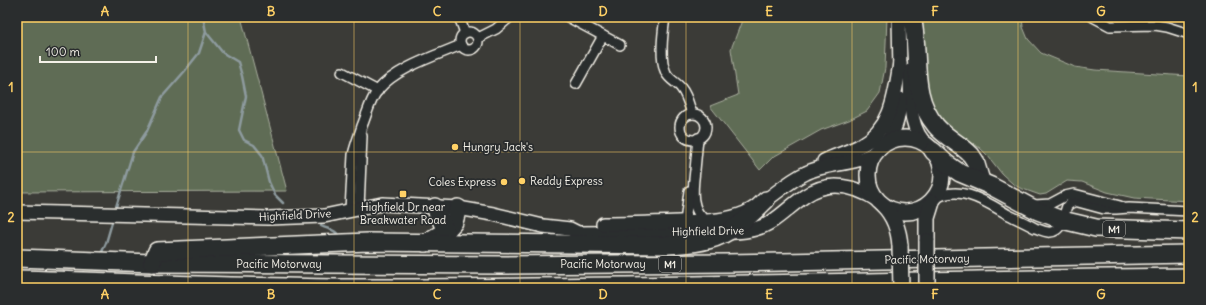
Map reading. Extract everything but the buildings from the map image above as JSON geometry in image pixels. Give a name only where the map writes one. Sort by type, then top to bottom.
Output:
[{"type":"highway","points":[[911,17],[916,36],[918,86],[923,104],[938,128],[971,155],[975,161],[981,181]]},
{"type":"highway","name":"M1","points":[[931,148],[947,164],[958,171],[1001,191],[1023,204],[1062,220],[1096,228],[1189,231]]},
{"type":"highway","name":"M1","points":[[152,263],[157,251],[368,242],[425,244],[668,245],[716,238],[729,231],[766,200]]},
{"type":"highway","points":[[436,207],[446,231]]},
{"type":"highway","points":[[425,244],[446,231],[454,222],[458,208]]},
{"type":"highway","name":"Pacific Motorway","points":[[17,258],[152,263],[504,265],[719,263],[1189,254]]},
{"type":"highway","name":"Pacific Motorway","points":[[17,279],[166,285],[334,288],[580,287],[1189,277]]},
{"type":"main road","points":[[901,288],[900,246],[898,234],[888,211],[872,192],[868,178],[870,165],[879,150],[895,140],[905,138],[917,140],[931,148],[941,164],[942,177],[938,192],[932,201],[927,218],[927,288]]},
{"type":"main road","points":[[880,202],[892,210],[907,212],[920,209],[932,201]]},
{"type":"street","points":[[459,17],[465,33]]},
{"type":"street","points":[[478,38],[496,28],[510,17]]},
{"type":"street","points":[[568,17],[620,45]]},
{"type":"street","points":[[665,17],[662,43],[665,71],[684,92],[692,114]]},
{"type":"street","points":[[879,150],[891,136],[897,120],[900,103],[899,17]]},
{"type":"street","points":[[911,17],[910,86],[912,120],[919,136],[931,148]]},
{"type":"street","points":[[1093,17],[1110,26],[1167,27],[1189,34]]},
{"type":"street","points":[[465,33],[473,33],[478,38],[478,44],[473,49],[467,50],[461,46],[461,37],[465,33]]},
{"type":"street","points":[[576,84],[603,36]]},
{"type":"street","points":[[355,209],[362,127],[378,90],[389,80],[410,67],[461,46]]},
{"type":"street","points":[[806,173],[826,160],[865,143],[879,131],[886,121],[892,106],[900,63]]},
{"type":"street","points":[[342,72],[378,90]]},
{"type":"street","points":[[692,114],[697,114],[706,124],[704,133],[695,139],[686,137],[682,134],[680,125],[683,119],[692,114]]},
{"type":"street","points":[[695,139],[694,198],[698,212],[701,217],[707,221]]},
{"type":"street","points":[[695,139],[685,222],[697,232]]},
{"type":"street","name":"Highfield Drive","points":[[570,229],[578,225],[707,221],[739,215],[750,211],[806,173],[824,167],[861,159],[879,150]]},
{"type":"street","name":"Highfield Drive","points":[[17,212],[297,218],[324,216],[382,204],[458,208],[493,214],[543,226],[570,229],[578,233],[697,232],[746,231],[764,226],[805,195],[822,188],[836,186],[851,187],[880,202]]},
{"type":"street","points":[[932,201],[947,194],[966,194],[986,202],[1026,224],[1047,232],[1052,232],[1057,229],[1067,206],[1071,202],[1078,202],[1104,209],[1116,210],[1128,208]]},
{"type":"street","points":[[1023,204],[1047,204],[1067,195],[1076,194],[1097,201],[1128,208],[1189,211]]},
{"type":"green space","points":[[17,17],[241,17],[287,191],[17,192]]},
{"type":"green space","points":[[742,17],[887,17],[885,68],[880,93],[867,111],[849,120],[821,130],[773,157],[760,170],[710,106],[738,95],[731,49]]},
{"type":"green space","points":[[919,17],[1022,17],[1023,27],[1028,39],[1041,53],[1075,67],[1095,70],[1189,76],[1189,201],[1134,198],[1107,192],[1082,182],[1067,181],[1046,194],[1040,195],[1013,184],[1002,174],[980,148],[953,131],[940,118],[934,109],[927,90]]},
{"type":"waterway","points":[[115,210],[133,152],[147,131],[162,97],[199,53],[206,32],[203,17]]},
{"type":"waterway","points":[[206,32],[223,53],[238,62],[246,96],[239,130],[244,140],[254,145],[262,155],[269,182],[275,195],[283,203]]},
{"type":"waterway","points":[[100,256],[106,243],[113,219]]},
{"type":"waterway","points":[[321,226],[333,230],[338,235]]},
{"type":"place","name":"Hungry Jack's","points":[[455,147]]},
{"type":"place","name":"Reddy Express","points":[[522,181]]},
{"type":"place","name":"Coles Express","points":[[504,182]]},
{"type":"place","name":"Highfield Dr near Breakwater Road","points":[[403,194]]}]
